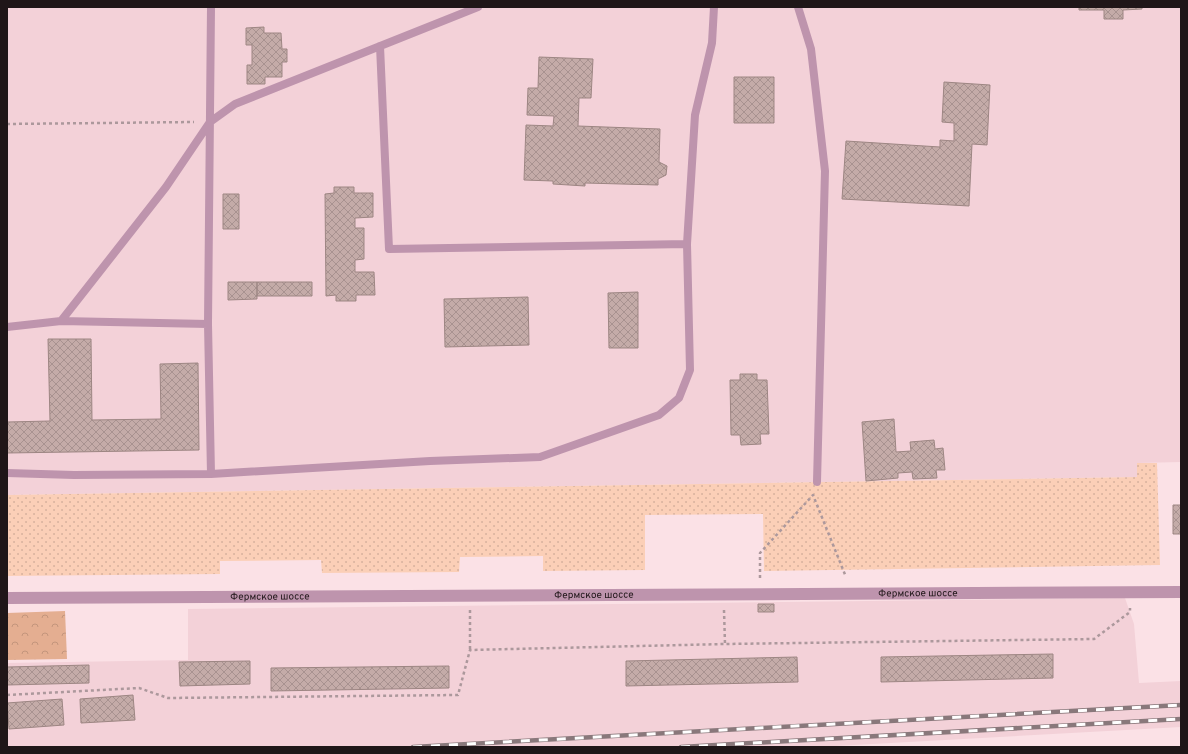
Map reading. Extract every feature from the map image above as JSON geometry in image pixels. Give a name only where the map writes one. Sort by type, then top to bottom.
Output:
[{"type":"street","name":"Фермское шоссе","points":[[7,598],[1181,592]]},
{"type":"lane","points":[[211,7],[208,324],[211,474]]},
{"type":"lane","points":[[61,321],[166,187],[210,122],[235,104],[478,7]]},
{"type":"lane","points":[[7,473],[74,475],[211,474],[430,461],[540,457],[659,415],[679,398],[690,370],[687,244],[694,115],[712,43],[714,7]]},
{"type":"lane","points":[[798,7],[811,50],[825,171],[817,482]]},
{"type":"lane","points":[[380,46],[389,249],[687,244]]},
{"type":"lane","points":[[7,327],[61,321],[208,324]]},
{"type":"path","points":[[7,124],[210,122]]},
{"type":"path","points":[[760,579],[760,553],[813,496],[846,577]]},
{"type":"path","points":[[470,650],[725,644],[1094,639],[1130,612],[1134,592]]},
{"type":"path","points":[[7,695],[139,688],[168,698],[458,695],[470,650],[470,595]]},
{"type":"shaded area","points":[[7,7],[1181,7],[1181,462],[1138,463],[1138,477],[7,495]]},
{"type":"shaded area","points":[[1137,463],[1157,463],[1160,565],[764,571],[763,514],[645,515],[645,570],[543,571],[543,556],[460,557],[459,572],[322,573],[321,560],[220,561],[220,574],[7,576],[7,495],[1137,477]]},
{"type":"shaded area","points":[[1125,598],[1134,624],[1139,683],[1181,681],[1181,727],[818,747],[7,747],[7,663],[188,660],[188,609]]},
{"type":"green space","points":[[65,611],[67,659],[7,660],[7,613]]},
{"type":"building","points":[[1079,7],[1142,7],[1142,9],[1123,10],[1123,19],[1104,19],[1104,10],[1079,10]]},
{"type":"building","points":[[264,27],[264,33],[281,33],[282,49],[287,49],[287,62],[282,62],[282,77],[265,77],[265,84],[247,84],[247,65],[252,65],[252,45],[246,45],[246,28]]},
{"type":"building","points":[[539,57],[593,59],[591,98],[579,98],[578,126],[660,129],[659,162],[667,166],[666,175],[658,179],[658,185],[585,183],[585,186],[553,184],[553,181],[524,180],[526,125],[553,126],[554,116],[527,115],[528,88],[538,88]]},
{"type":"building","points":[[734,77],[774,77],[774,123],[734,123]]},
{"type":"building","points":[[944,82],[990,85],[987,145],[972,144],[969,206],[842,199],[846,141],[940,147],[940,140],[954,141],[954,123],[942,122]]},
{"type":"building","points":[[334,187],[354,187],[354,193],[373,193],[373,217],[355,218],[355,228],[364,228],[364,259],[355,260],[355,272],[374,272],[375,295],[356,295],[356,301],[336,301],[336,295],[326,296],[325,194],[334,193]]},
{"type":"building","points":[[223,194],[239,194],[239,229],[223,229]]},
{"type":"building","points":[[228,282],[257,282],[257,299],[228,300]]},
{"type":"building","points":[[257,282],[312,282],[312,296],[257,296]]},
{"type":"building","points":[[638,292],[638,348],[609,348],[608,293]]},
{"type":"building","points":[[528,297],[529,345],[445,347],[444,299]]},
{"type":"building","points":[[48,339],[91,339],[92,420],[161,419],[160,364],[198,363],[199,450],[7,453],[7,422],[50,421]]},
{"type":"building","points":[[740,374],[757,374],[757,380],[767,380],[769,434],[760,434],[761,444],[741,445],[740,435],[731,435],[730,380],[740,380]]},
{"type":"building","points":[[894,419],[896,452],[911,451],[910,442],[934,440],[935,449],[943,448],[945,470],[936,470],[937,478],[913,479],[912,472],[898,473],[898,478],[866,481],[862,422]]},
{"type":"building","points":[[1173,505],[1181,505],[1181,534],[1173,534]]},
{"type":"building","points":[[758,604],[774,604],[774,612],[758,612]]},
{"type":"building","points":[[1053,654],[1053,678],[881,682],[881,657]]},
{"type":"building","points":[[797,657],[798,682],[626,686],[626,661]]},
{"type":"building","points":[[250,661],[250,684],[180,686],[179,662]]},
{"type":"building","points":[[89,665],[89,683],[7,685],[7,667]]},
{"type":"building","points":[[449,666],[449,688],[271,691],[271,668]]},
{"type":"building","points":[[133,695],[135,720],[81,723],[80,699]]},
{"type":"building","points":[[62,699],[64,725],[9,729],[7,703]]},
{"type":"railway","points":[[413,747],[1181,705]]},
{"type":"railway","points":[[681,747],[1181,719]]}]
